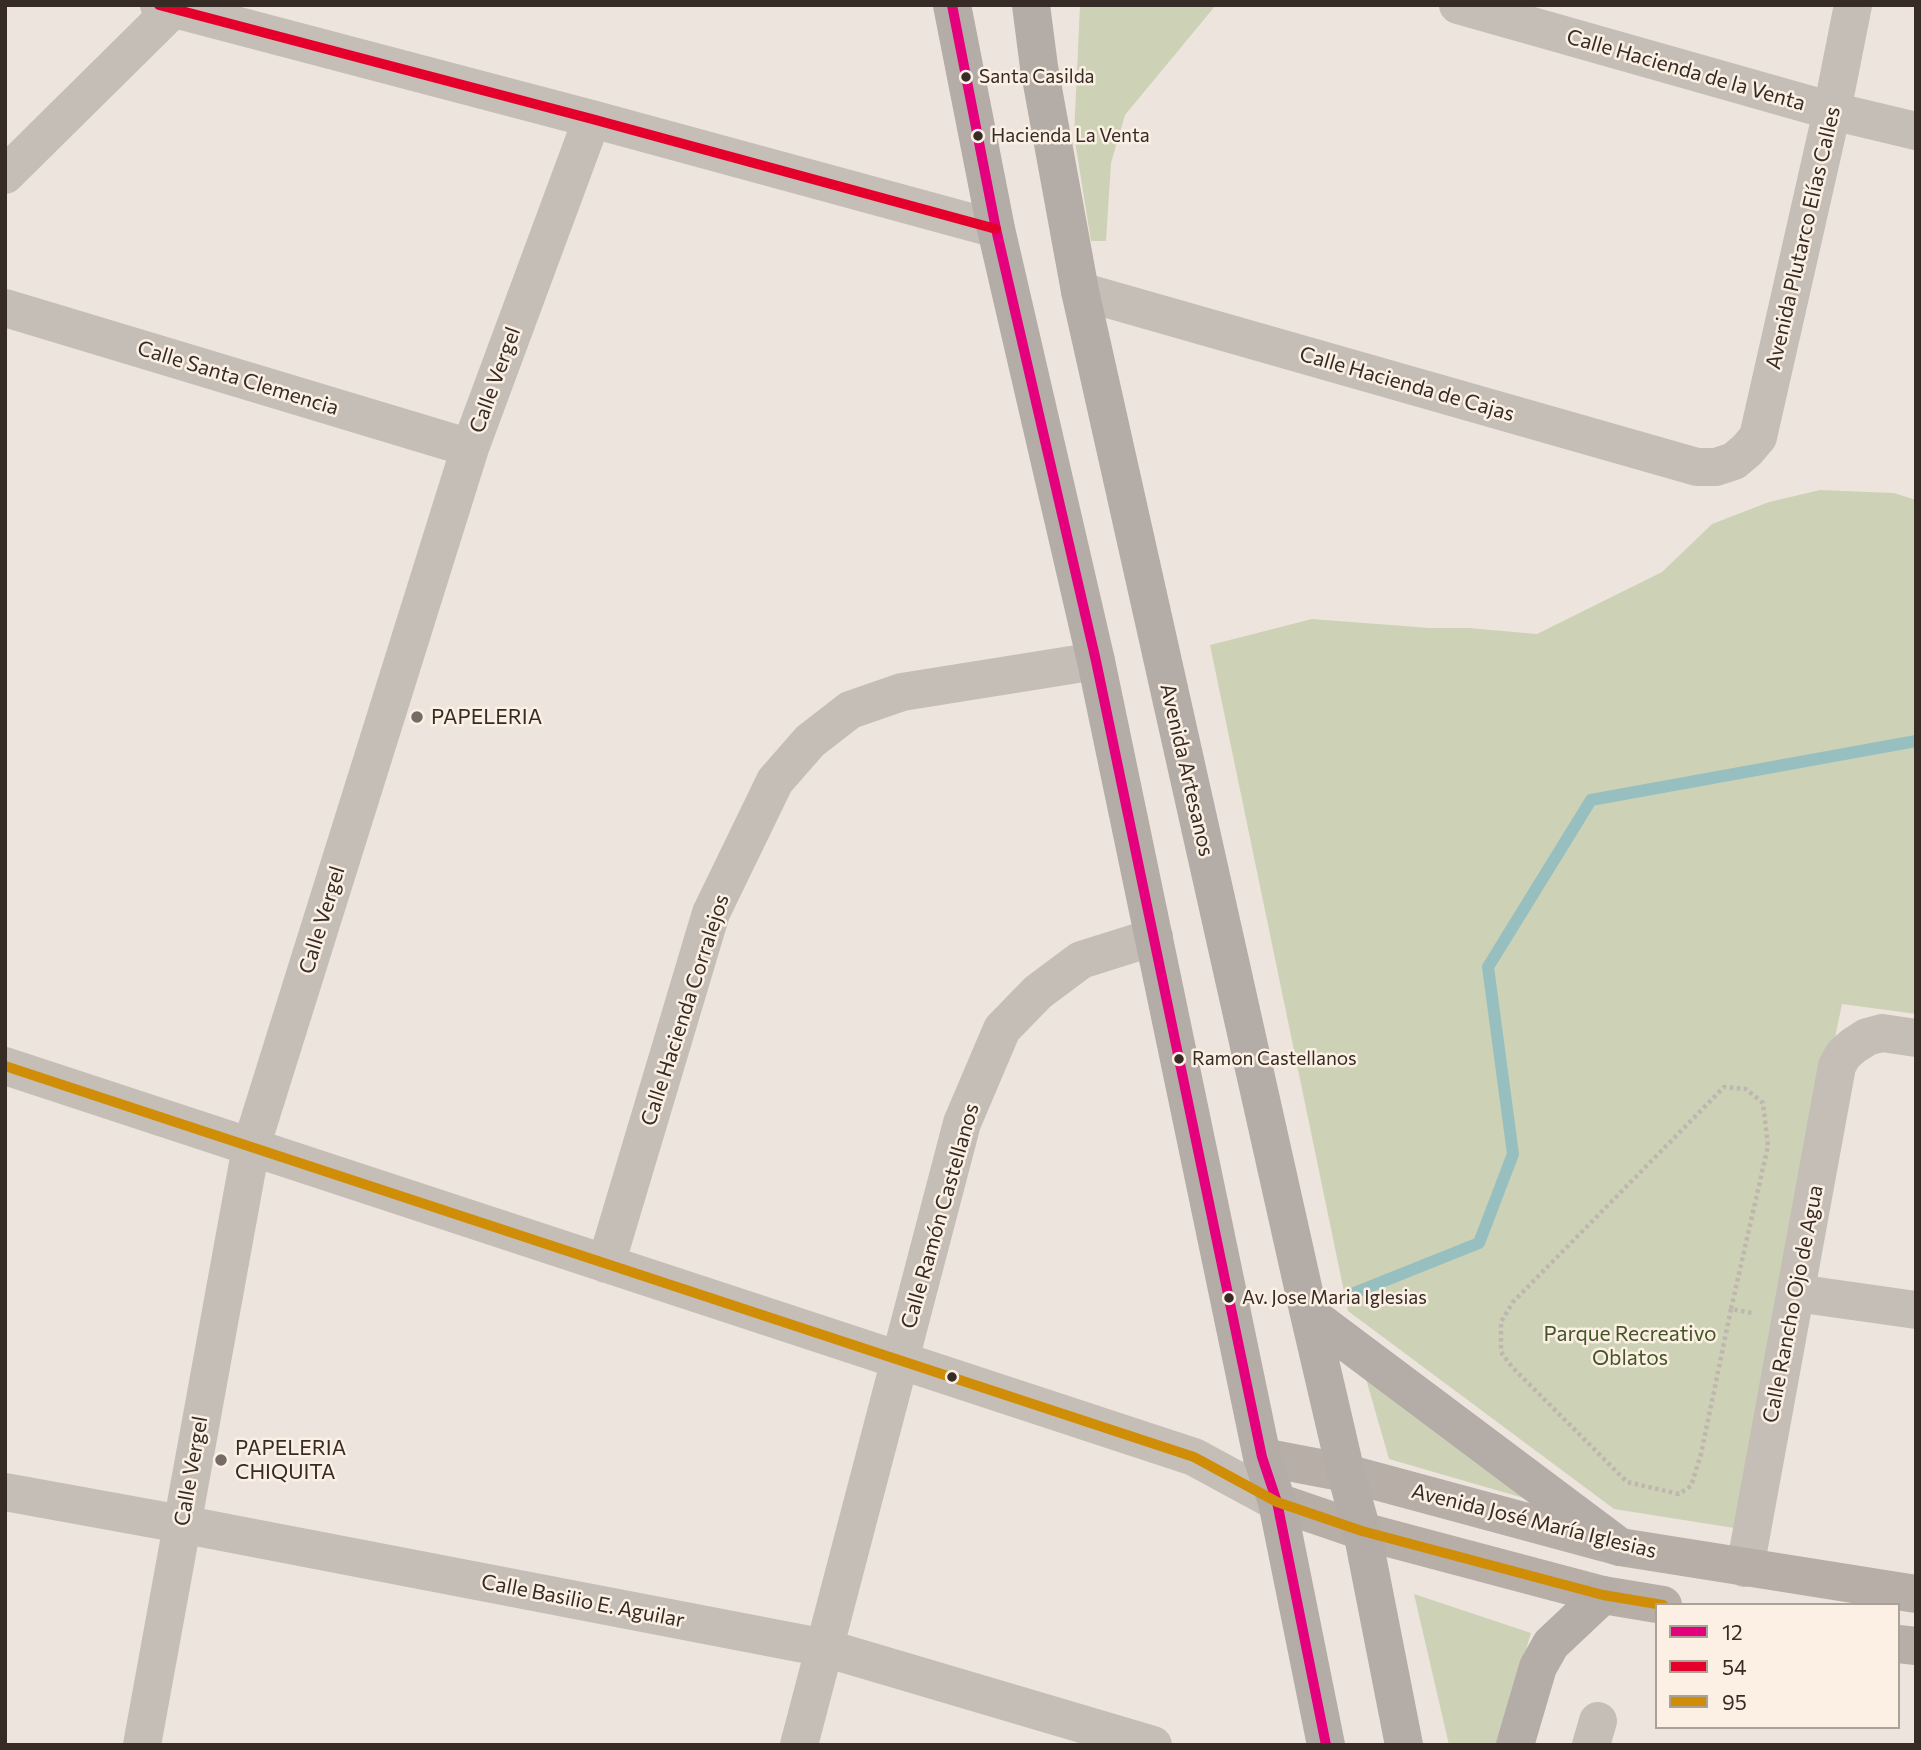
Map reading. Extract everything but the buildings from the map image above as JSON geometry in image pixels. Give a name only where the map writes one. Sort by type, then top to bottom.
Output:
[{"type":"main road","points":[[952,5],[996,229],[1096,661],[1262,1457],[1277,1502],[1326,1745]]},
{"type":"main road","name":"Avenida Artesanos","points":[[1031,5],[1039,67],[1080,291],[1309,1314],[1362,1531]]},
{"type":"main road","points":[[1309,1314],[1620,1547]]},
{"type":"main road","name":"Avenida José María Iglesias","points":[[1262,1457],[1346,1473],[1620,1547],[1916,1594]]},
{"type":"main road","name":"Avenida José María Iglesias","points":[[1277,1502],[1362,1531],[1603,1595],[1655,1604]]},
{"type":"main road","points":[[1362,1531],[1404,1745]]},
{"type":"main road","points":[[1515,1745],[1538,1667],[1551,1644],[1603,1595]]},
{"type":"street","name":"Calle Hacienda de la Venta","points":[[1458,5],[1832,111],[1916,131]]},
{"type":"street","name":"Avenida Plutarco Elías Calles","points":[[1734,461],[1748,450],[1758,437],[1832,111],[1853,5]]},
{"type":"street","points":[[5,175],[170,7],[996,229]]},
{"type":"street","name":"Calle Vergel","points":[[142,1745],[251,1147],[470,448],[592,119]]},
{"type":"street","name":"Calle Hacienda de Cajas","points":[[1080,291],[1697,467],[1716,467],[1734,461]]},
{"type":"street","name":"Calle Santa Clemencia","points":[[5,308],[470,448]]},
{"type":"street","name":"Calle Hacienda Corralejos","points":[[606,1264],[711,913],[775,781],[810,741],[850,710],[902,692],[1096,661]]},
{"type":"street","name":"Calle Ramón Castellanos","points":[[799,1745],[962,1123],[1002,1029],[1038,992],[1081,960],[1154,937]]},
{"type":"street","name":"Calle Rancho Ojo de Agua","points":[[1745,1568],[1838,1066],[1843,1055],[1867,1037],[1882,1033],[1916,1038]]},
{"type":"street","name":"Avenida José María Iglesias","points":[[5,1066],[1194,1457],[1277,1502]]},
{"type":"street","points":[[1793,1306],[1916,1310]]},
{"type":"street","name":"Avenida José María Iglesias","points":[[1194,1457],[1262,1457]]},
{"type":"street","name":"Calle Basilio E. Aguilar","points":[[5,1492],[825,1648],[1153,1745]]},
{"type":"path","points":[[1724,1087],[1746,1089],[1763,1103],[1768,1146],[1731,1308],[1701,1454],[1691,1486],[1679,1494],[1627,1482],[1512,1367],[1501,1352],[1501,1322],[1513,1302],[1724,1087]]},
{"type":"path","points":[[1731,1308],[1793,1306]]},
{"type":"green space","points":[[1080,5],[1216,5],[1125,115],[1111,163],[1106,241],[1091,241],[1074,135]]},
{"type":"green space","name":"Parque Recreativo Oblatos","points":[[1820,490],[1894,493],[1916,500],[1916,1014],[1842,1004],[1734,1528],[1614,1509],[1348,1311],[1210,645],[1312,619],[1537,634],[1662,572],[1712,524],[1769,502]]},
{"type":"green space","points":[[1364,1372],[1551,1506],[1389,1459]]},
{"type":"green space","points":[[1414,1594],[1531,1633],[1498,1745],[1449,1745]]},
{"type":"waterway","points":[[1354,1293],[1479,1243],[1513,1154],[1488,967],[1591,800],[1916,741]]},
{"type":"transit line","name":"54","points":[[159,5],[996,229]]},
{"type":"transit line","name":"12","points":[[952,5],[996,229],[1096,661],[1262,1457],[1277,1502],[1326,1745]]},
{"type":"transit line","name":"95","points":[[5,1066],[1194,1457],[1277,1502],[1362,1531],[1603,1595],[1655,1604]]},
{"type":"place","name":"Santa Casilda","points":[[966,77]]},
{"type":"place","name":"Hacienda La Venta","points":[[978,136]]},
{"type":"place","name":"PAPELERIA","points":[[417,717]]},
{"type":"place","name":"Ramon Castellanos","points":[[1179,1059]]},
{"type":"place","name":"Av. Jose Maria Iglesias","points":[[1229,1298]]},
{"type":"place","name":"PAPELERIA CHIQUITA","points":[[221,1460]]}]
